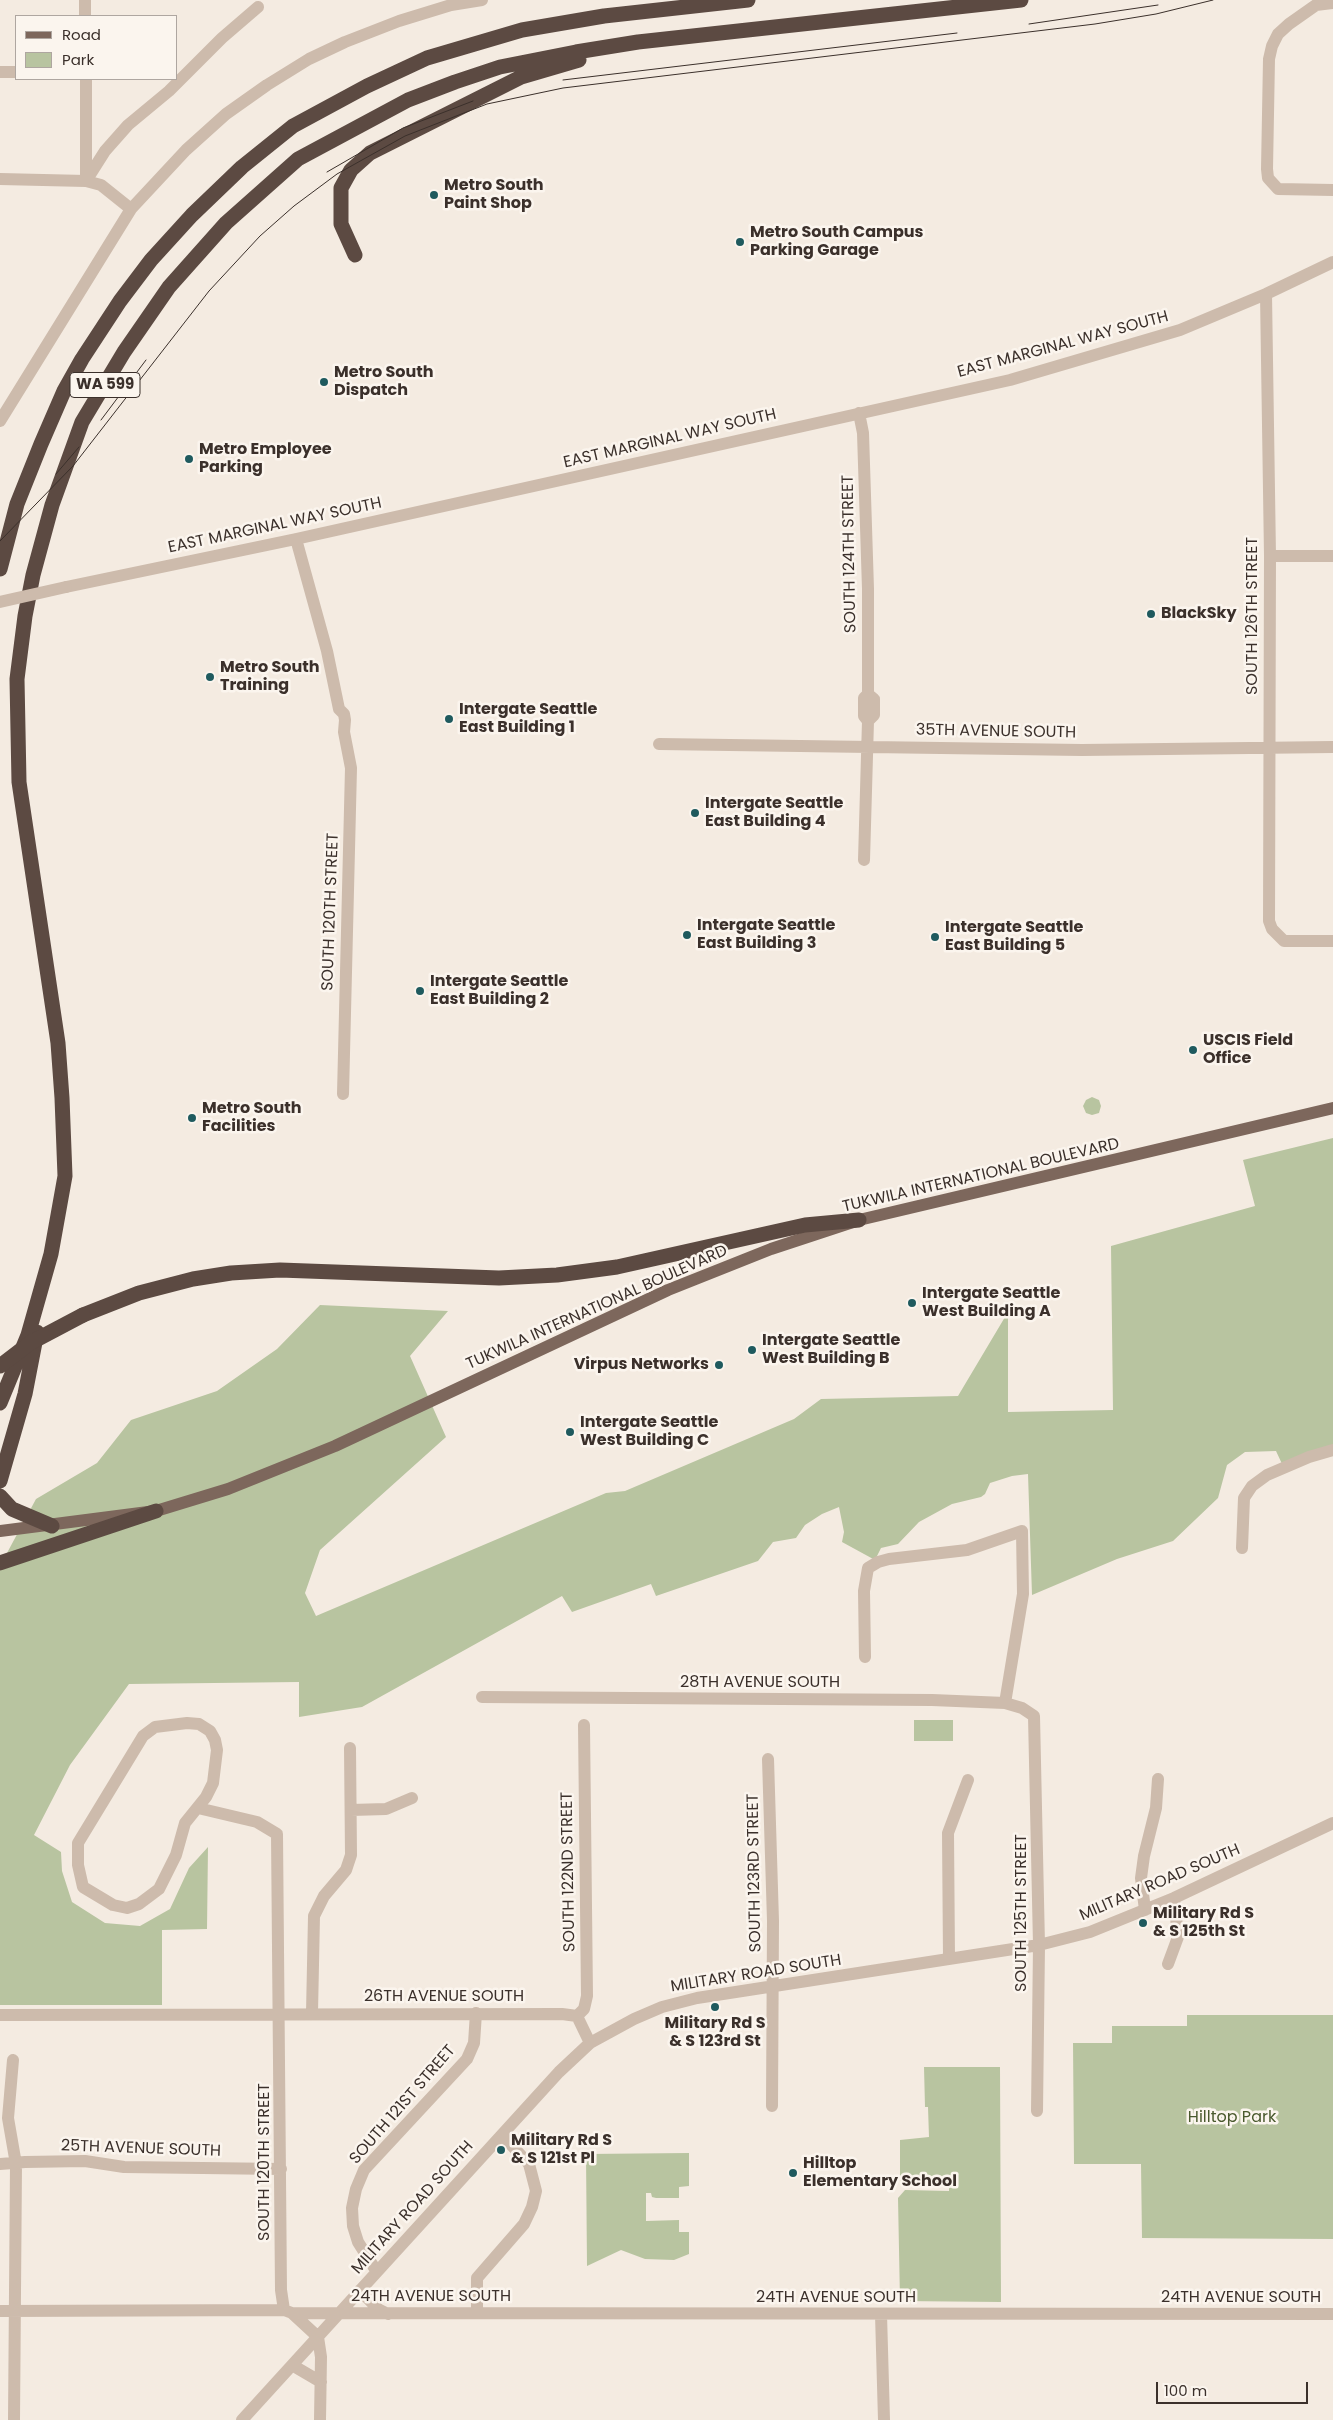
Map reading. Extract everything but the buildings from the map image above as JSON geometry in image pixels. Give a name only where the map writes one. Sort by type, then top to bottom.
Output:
[{"type":"highway","name":"WA 599","points":[[0,569],[17,504],[41,444],[78,367],[120,300],[151,260],[192,215],[242,167],[294,126],[367,86],[426,58],[522,30],[604,16],[748,0]]},
{"type":"highway","name":"WA 599","points":[[0,1403],[28,1334],[51,1254],[64,1176],[62,1098],[58,1043],[19,782],[18,679],[25,616],[33,575],[52,505],[82,422],[124,352],[169,287],[226,223],[298,159],[408,100],[455,82],[500,67],[638,42],[1021,0]]},
{"type":"highway","points":[[355,255],[341,224],[340,188],[351,170],[370,153],[521,77],[638,42]]},
{"type":"highway","points":[[0,1366],[30,1343],[83,1315],[139,1293],[194,1279],[231,1273],[280,1270],[499,1278],[557,1275],[617,1266],[805,1225],[858,1220]]},
{"type":"highway","points":[[0,1481],[25,1394],[51,1254]]},
{"type":"highway","points":[[0,1496],[12,1509],[52,1526]]},
{"type":"highway","points":[[0,1563],[25,1553],[156,1511]]},
{"type":"main road","name":"TUKWILA INTERNATIONAL BOULEVARD","points":[[0,1531],[52,1526],[156,1511],[228,1489],[335,1446],[668,1290],[771,1249],[858,1220],[1333,1108]]},
{"type":"street","points":[[85,0],[86,15]]},
{"type":"street","points":[[0,421],[131,209],[186,150],[226,114],[267,84],[309,59],[345,42],[399,21],[451,5],[482,0]]},
{"type":"street","points":[[1333,2],[1316,5],[1289,24],[1278,34],[1272,46],[1269,59],[1267,169],[1268,178],[1278,189],[1333,190]]},
{"type":"street","points":[[86,180],[105,151],[128,125],[169,91],[222,38],[258,7]]},
{"type":"street","points":[[0,72],[15,72]]},
{"type":"street","points":[[86,80],[86,180]]},
{"type":"street","points":[[0,180],[86,180],[101,185],[131,209]]},
{"type":"street","name":"EAST MARGINAL WAY SOUTH","points":[[0,602],[296,539],[1010,380],[1180,330],[1266,294],[1333,262]]},
{"type":"street","name":"SOUTH 126TH STREET","points":[[1266,294],[1270,556],[1270,921],[1277,937],[1284,941],[1333,941]]},
{"type":"street","name":"SOUTH 124TH STREET","points":[[859,413],[864,433],[868,589],[868,694],[864,698],[864,716],[868,721],[864,860]]},
{"type":"street","name":"SOUTH 120TH STREET","points":[[296,539],[327,651],[339,709],[335,716],[338,726],[344,732],[351,768],[342,1094]]},
{"type":"street","points":[[1270,556],[1333,556]]},
{"type":"street","name":"35TH AVENUE SOUTH","points":[[659,744],[1082,750],[1333,747]]},
{"type":"street","points":[[1242,1548],[1244,1498],[1252,1486],[1267,1475],[1308,1457],[1333,1450]]},
{"type":"street","points":[[865,1657],[864,1591],[868,1568],[889,1558],[967,1550],[1022,1531],[1023,1594],[1005,1703]]},
{"type":"street","name":"28TH AVENUE SOUTH","points":[[482,1697],[671,1700],[866,1699],[1005,1703],[1022,1708],[1034,1716]]},
{"type":"street","name":"SOUTH 125TH STREET","points":[[1034,1716],[1040,1945],[1037,2111]]},
{"type":"street","points":[[187,1723],[199,1724],[210,1731],[215,1740],[217,1750],[213,1783],[206,1798],[198,1808],[185,1823],[176,1855],[159,1889],[150,1898],[140,1904],[127,1908],[113,1905],[83,1887],[78,1865],[78,1843],[143,1736],[154,1727],[187,1723]]},
{"type":"street","name":"SOUTH 122ND STREET","points":[[577,2016],[584,2009],[587,1996],[584,1725]]},
{"type":"street","points":[[312,2013],[314,1916],[321,1899],[341,1878],[349,1865],[351,1855],[350,1748]]},
{"type":"street","name":"SOUTH 123RD STREET","points":[[768,1759],[773,1921],[771,1988],[772,2106]]},
{"type":"street","points":[[1144,1910],[1141,1878],[1144,1856],[1156,1808],[1158,1779]]},
{"type":"street","points":[[949,1959],[948,1832],[968,1780]]},
{"type":"street","points":[[351,1810],[386,1809],[412,1798]]},
{"type":"street","points":[[198,1808],[257,1822],[277,1834],[280,2013]]},
{"type":"street","name":"MILITARY ROAD SOUTH","points":[[242,2420],[559,2072],[590,2043],[634,2019],[664,2006],[697,1998],[1040,1945],[1090,1932],[1174,1898],[1333,1824]]},
{"type":"street","points":[[1168,1964],[1178,1937],[1174,1898]]},
{"type":"street","name":"SOUTH 120TH STREET","points":[[280,2013],[281,2290],[288,2312]]},
{"type":"street","name":"26TH AVENUE SOUTH","points":[[0,2015],[476,2013],[562,2014],[577,2016]]},
{"type":"street","name":"SOUTH 121ST STREET","points":[[377,2272],[358,2242],[353,2226],[352,2208],[356,2189],[364,2170],[467,2059],[474,2043],[476,2013]]},
{"type":"street","points":[[577,2016],[590,2043]]},
{"type":"street","points":[[13,2060],[8,2118],[16,2164],[14,2420]]},
{"type":"street","points":[[477,2313],[477,2278],[524,2224],[532,2207],[536,2190],[529,2164],[502,2135]]},
{"type":"street","name":"25TH AVENUE SOUTH","points":[[0,2164],[85,2162],[124,2167],[281,2169]]},
{"type":"street","points":[[360,2290],[378,2309],[388,2314]]},
{"type":"street","points":[[0,2311],[288,2312],[318,2337],[321,2357],[320,2420]]},
{"type":"street","name":"24TH AVENUE SOUTH","points":[[288,2312],[388,2314],[1333,2314]]},
{"type":"street","points":[[881,2314],[884,2420]]},
{"type":"street","points":[[292,2365],[321,2382]]},
{"type":"green space","points":[[1092,1097],[1099,1100],[1101,1106],[1099,1113],[1092,1115],[1086,1113],[1083,1106],[1086,1100]]},
{"type":"green space","points":[[1333,1138],[1333,1449],[1283,1466],[1276,1451],[1245,1452],[1227,1465],[1218,1498],[1173,1541],[1117,1559],[1032,1595],[1028,1474],[1012,1476],[990,1483],[985,1494],[981,1497],[952,1504],[919,1522],[898,1544],[881,1548],[875,1560],[842,1542],[844,1532],[839,1507],[822,1514],[805,1525],[796,1538],[773,1542],[758,1561],[656,1596],[651,1584],[572,1612],[562,1596],[362,1707],[299,1717],[299,1682],[129,1684],[70,1765],[34,1835],[61,1852],[62,1871],[72,1902],[105,1923],[140,1926],[170,1909],[189,1868],[208,1847],[207,1929],[162,1930],[162,2005],[0,2005],[0,1566],[36,1499],[97,1463],[131,1420],[217,1391],[277,1349],[320,1305],[448,1311],[410,1356],[446,1437],[320,1550],[305,1593],[316,1616],[606,1493],[625,1491],[794,1419],[821,1399],[958,1396],[1008,1312],[1008,1412],[1113,1410],[1111,1246],[1255,1206],[1243,1160]]},
{"type":"green space","points":[[914,1720],[953,1720],[953,1741],[914,1741]]},
{"type":"green space","name":"Hilltop Park","points":[[1187,2015],[1333,2015],[1333,2239],[1142,2238],[1141,2164],[1074,2164],[1073,2043],[1112,2043],[1112,2026],[1187,2026]]},
{"type":"green space","points":[[924,2067],[1000,2067],[1001,2302],[900,2301],[898,2198],[905,2190],[949,2191],[949,2185],[900,2185],[900,2140],[929,2137],[928,2107],[925,2107]]},
{"type":"green space","points":[[689,2153],[689,2186],[679,2187],[679,2198],[656,2198],[652,2197],[651,2193],[646,2193],[646,2221],[679,2220],[679,2232],[689,2232],[689,2254],[674,2260],[645,2259],[621,2250],[587,2266],[586,2154]]},
{"type":"tram line","points":[[0,541],[73,466],[209,291],[260,236],[294,206],[337,174],[405,136],[487,104],[563,88],[1095,24],[1156,14],[1213,0]]},
{"type":"tram line","points":[[1029,24],[1158,5]]},
{"type":"tram line","points":[[563,80],[957,33]]},
{"type":"tram line","points":[[327,172],[403,128],[473,101]]},
{"type":"tram line","points":[[101,420],[146,360]]},
{"type":"tram line","points":[[56,474],[79,447]]},
{"type":"place","name":"Metro South Paint Shop","points":[[434,195]]},
{"type":"place","name":"Metro South Campus Parking Garage","points":[[740,242]]},
{"type":"place","name":"Metro South Dispatch","points":[[324,382]]},
{"type":"place","name":"Metro Employee Parking","points":[[189,459]]},
{"type":"place","name":"BlackSky","points":[[1151,614]]},
{"type":"place","name":"Metro South Training","points":[[210,677]]},
{"type":"place","name":"Intergate Seattle East Building 1","points":[[449,719]]},
{"type":"place","name":"Intergate Seattle East Building 4","points":[[695,813]]},
{"type":"place","name":"Intergate Seattle East Building 3","points":[[687,935]]},
{"type":"place","name":"Intergate Seattle East Building 5","points":[[935,937]]},
{"type":"place","name":"Intergate Seattle East Building 2","points":[[420,991]]},
{"type":"place","name":"USCIS Field Office","points":[[1193,1050]]},
{"type":"place","name":"Metro South Facilities","points":[[192,1118]]},
{"type":"place","name":"Intergate Seattle West Building A","points":[[912,1303]]},
{"type":"place","name":"Intergate Seattle West Building B","points":[[752,1350]]},
{"type":"place","name":"Virpus Networks","points":[[719,1365]]},
{"type":"place","name":"Intergate Seattle West Building C","points":[[570,1432]]},
{"type":"place","name":"Military Rd S & S 125th St","points":[[1143,1923]]},
{"type":"place","name":"Military Rd S & S 123rd St","points":[[715,2007]]},
{"type":"place","name":"Military Rd S & S 121st Pl","points":[[501,2150]]},
{"type":"place","name":"Hilltop Elementary School","points":[[793,2173]]}]
